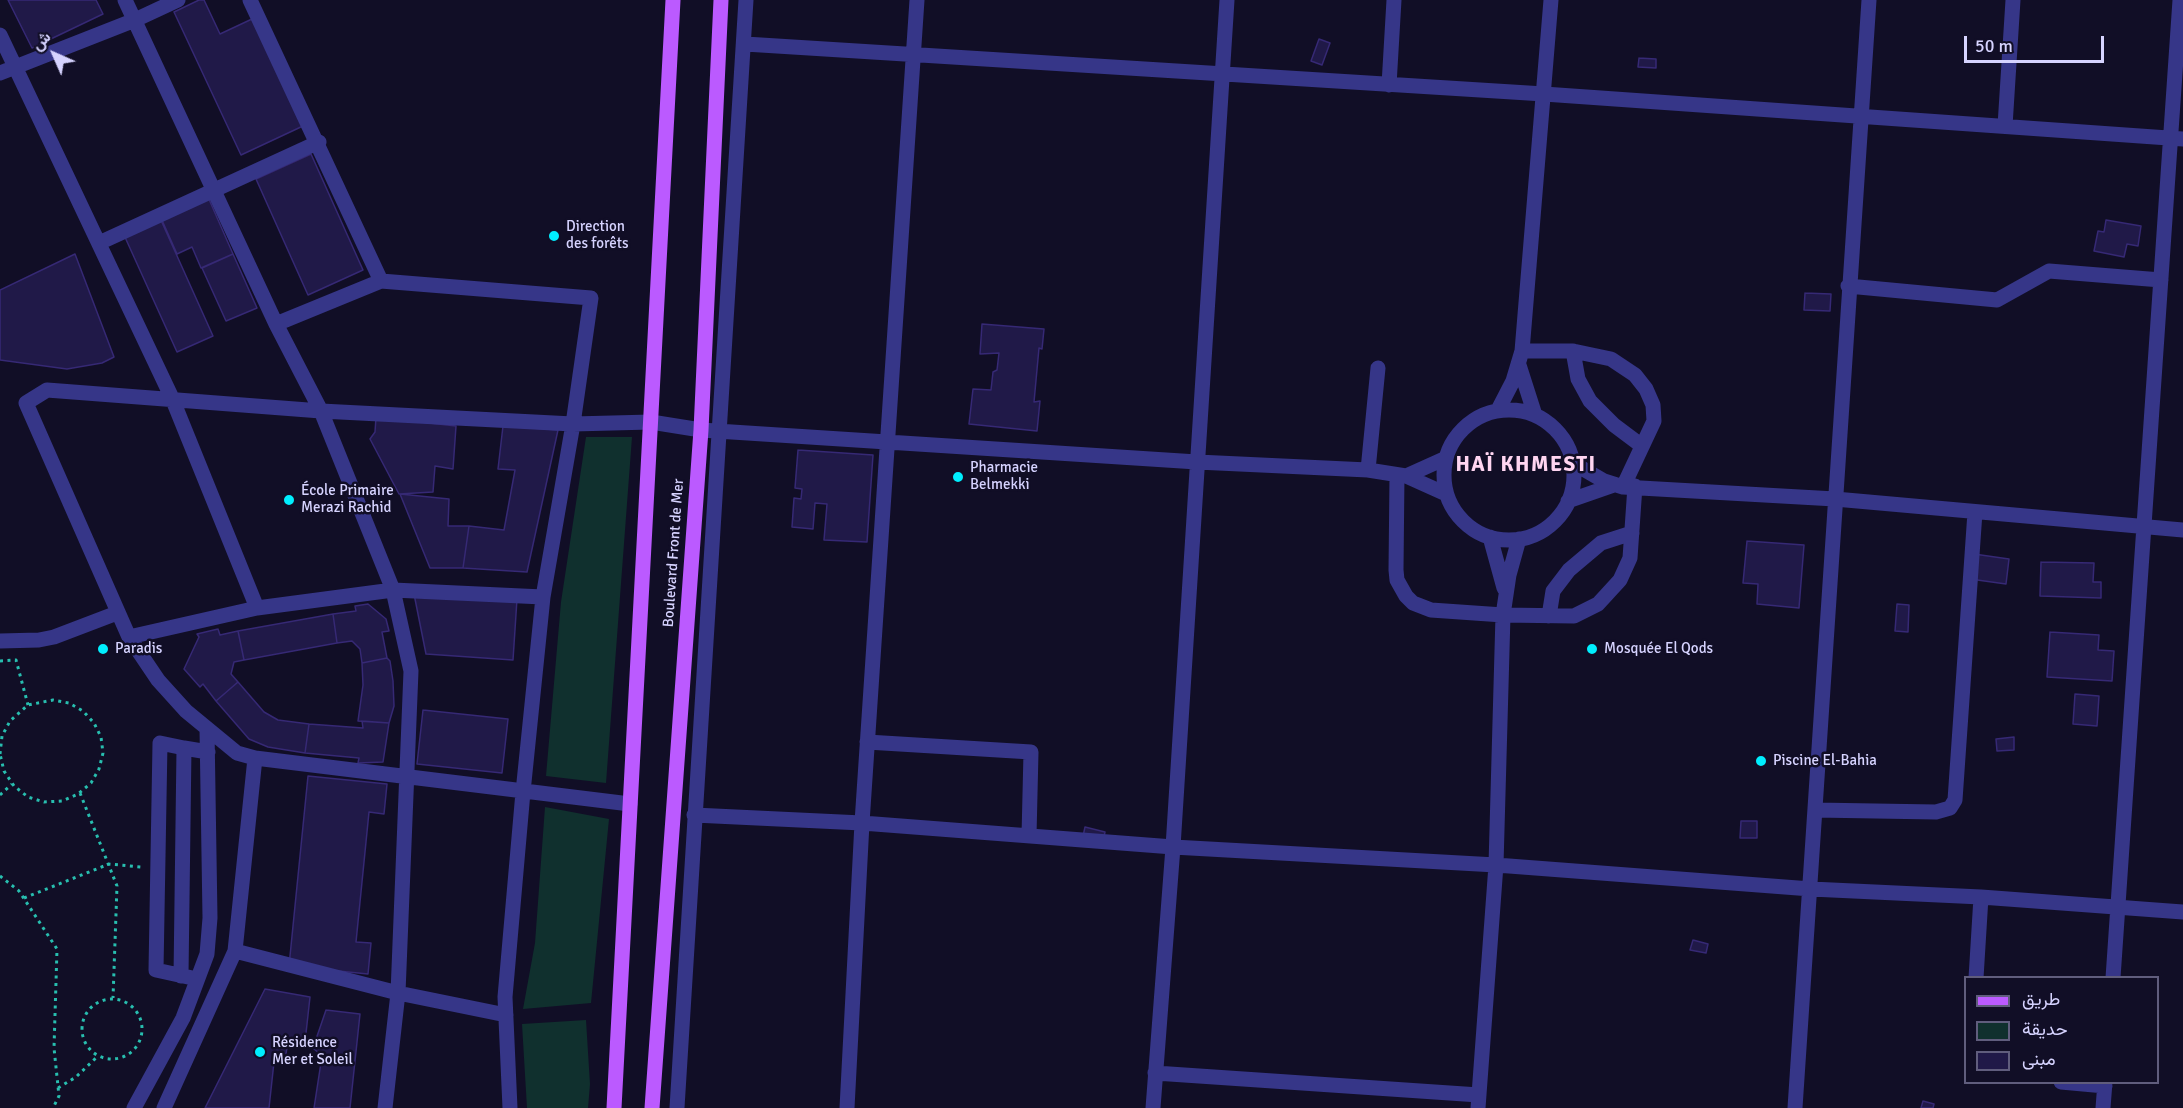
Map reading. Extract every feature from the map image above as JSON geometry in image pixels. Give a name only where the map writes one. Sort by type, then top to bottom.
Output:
[{"type":"main road","name":"Boulevard Front de Mer","points":[[614,1108],[673,0]]},
{"type":"main road","name":"Boulevard Front de Mer","points":[[652,1108],[701,430],[721,0]]},
{"type":"street","points":[[125,0],[276,324],[321,411],[393,590],[411,671],[398,993],[385,1108]]},
{"type":"street","points":[[0,73],[135,20],[178,0]]},
{"type":"street","points":[[250,0],[319,142],[381,281]]},
{"type":"street","points":[[677,1108],[746,0]]},
{"type":"street","points":[[847,1108],[867,742],[917,0]]},
{"type":"street","points":[[1152,1108],[1173,847],[1227,0]]},
{"type":"street","points":[[1389,85],[1394,0]]},
{"type":"street","points":[[1535,415],[1521,358],[1551,0]]},
{"type":"street","points":[[1795,1108],[1811,889],[1848,286],[1869,0]]},
{"type":"street","points":[[2005,126],[2013,0]]},
{"type":"street","points":[[2114,976],[2161,280],[2177,139],[2180,0]]},
{"type":"street","points":[[0,35],[172,398],[257,608]]},
{"type":"street","points":[[745,44],[1544,94],[2177,139]]},
{"type":"street","points":[[99,243],[319,142]]},
{"type":"street","points":[[1848,286],[1997,300],[2049,271],[2161,280]]},
{"type":"street","points":[[276,324],[381,281],[591,298],[573,424],[543,597],[523,792],[506,1015],[510,1108]]},
{"type":"street","points":[[1402,476],[1395,570],[1401,589],[1413,603],[1431,610],[1549,616],[1574,616],[1598,604],[1626,569],[1632,533],[1624,486],[1654,421],[1653,405],[1646,388],[1635,375],[1611,359],[1573,351],[1521,358]]},
{"type":"street","points":[[1573,351],[1578,379],[1590,401],[1614,425],[1642,446]]},
{"type":"street","points":[[1498,410],[1521,358]]},
{"type":"street","points":[[1368,470],[1378,368]]},
{"type":"street","points":[[630,804],[255,758],[237,753],[186,711],[158,680],[129,637],[26,403],[47,390],[321,411],[573,424],[651,422],[701,430],[1197,462],[1368,470],[1402,476],[1446,494]]},
{"type":"street","points":[[1510,409],[1535,415],[1556,429],[1564,439],[1573,463],[1574,476],[1568,501],[1549,526],[1520,539],[1490,537],[1467,525],[1458,516],[1446,494],[1443,482],[1446,458],[1460,432],[1484,414],[1510,409]]},
{"type":"street","points":[[1402,476],[1446,458]]},
{"type":"street","points":[[1573,463],[1624,486]]},
{"type":"street","points":[[1568,501],[1624,486],[1835,499],[2183,530]]},
{"type":"street","points":[[1815,810],[1936,812],[1950,808],[1955,800],[1976,512]]},
{"type":"street","points":[[1549,616],[1553,591],[1569,570],[1601,543],[1632,533]]},
{"type":"street","points":[[1490,537],[1505,594]]},
{"type":"street","points":[[1155,1073],[1478,1102],[1496,865],[1503,615],[1505,594],[1520,539]]},
{"type":"street","points":[[129,637],[257,608],[393,590],[543,597]]},
{"type":"street","points":[[0,641],[39,640],[54,637],[117,613]]},
{"type":"street","points":[[134,1108],[183,1018],[207,954],[210,918],[207,729]]},
{"type":"street","points":[[867,742],[1030,752],[1029,836]]},
{"type":"street","points":[[197,979],[156,970],[160,743],[208,752]]},
{"type":"street","points":[[181,976],[184,748]]},
{"type":"street","points":[[164,1108],[235,951],[255,758]]},
{"type":"street","points":[[694,814],[862,823],[1173,847],[1496,865],[1811,889],[1981,897],[2183,912]]},
{"type":"street","points":[[1976,976],[1981,897]]},
{"type":"street","points":[[235,951],[398,993],[506,1015]]},
{"type":"street","points":[[2103,1108],[2105,1084]]},
{"type":"path","points":[[0,661],[16,660],[28,705]]},
{"type":"path","points":[[53,700],[69,703],[83,711],[94,723],[101,737],[103,753],[99,769],[91,783],[80,793],[62,801],[44,802],[28,796],[12,784],[4,771],[0,754],[1,744],[10,721],[28,705],[53,700]]},
{"type":"path","points":[[0,795],[12,784]]},
{"type":"path","points":[[80,793],[117,886],[113,998]]},
{"type":"path","points":[[24,898],[109,864],[142,867]]},
{"type":"path","points":[[0,876],[24,898],[57,949],[54,1048],[59,1096],[53,1108]]},
{"type":"path","points":[[113,998],[131,1005],[138,1012],[142,1021],[140,1041],[134,1049],[117,1059],[98,1056],[84,1041],[83,1021],[94,1005],[113,998]]},
{"type":"path","points":[[58,1089],[76,1077],[98,1056]]},
{"type":"green space","points":[[586,437],[632,437],[606,783],[546,776],[561,602]]},
{"type":"green space","points":[[545,807],[609,819],[591,1003],[523,1009],[535,943]]},
{"type":"green space","points":[[586,1020],[590,1084],[588,1108],[527,1108],[522,1024]]},
{"type":"building","points":[[8,0],[96,0],[103,14],[32,48]]},
{"type":"building","points":[[199,0],[204,0],[220,34],[252,19],[303,126],[241,155],[174,12]]},
{"type":"building","points":[[1319,39],[1330,43],[1322,65],[1311,61]]},
{"type":"building","points":[[1639,58],[1656,59],[1656,68],[1638,67]]},
{"type":"building","points":[[311,154],[363,270],[308,295],[256,179]]},
{"type":"building","points":[[208,197],[233,254],[201,268],[192,247],[177,254],[161,218]]},
{"type":"building","points":[[160,218],[213,336],[177,352],[124,235]]},
{"type":"building","points":[[2106,220],[2141,226],[2138,246],[2127,244],[2124,257],[2094,251],[2098,231],[2104,232]]},
{"type":"building","points":[[75,254],[114,357],[102,363],[67,369],[0,360],[0,290]]},
{"type":"building","points":[[233,254],[257,308],[226,321],[202,268]]},
{"type":"building","points":[[1805,293],[1831,294],[1830,311],[1804,310]]},
{"type":"building","points":[[982,324],[1044,329],[1042,349],[1039,348],[1034,402],[1040,401],[1037,431],[969,424],[973,389],[991,390],[993,372],[997,370],[999,353],[980,354]]},
{"type":"building","points":[[376,417],[456,426],[453,469],[435,466],[433,492],[399,494],[370,439],[375,432]]},
{"type":"building","points":[[503,426],[558,430],[527,572],[463,568],[469,526],[504,530],[515,470],[498,469]]},
{"type":"building","points":[[798,450],[873,455],[867,542],[824,540],[827,504],[815,503],[813,529],[792,527],[794,498],[801,499],[802,489],[795,488]]},
{"type":"building","points":[[400,494],[449,499],[448,526],[469,526],[463,568],[430,568]]},
{"type":"building","points":[[1747,541],[1804,545],[1799,608],[1757,604],[1758,584],[1743,583]]},
{"type":"building","points":[[1974,554],[2009,559],[2006,584],[1970,579]]},
{"type":"building","points":[[2041,562],[2094,563],[2093,582],[2101,582],[2101,598],[2040,596]]},
{"type":"building","points":[[414,594],[517,599],[513,660],[426,654]]},
{"type":"building","points":[[368,604],[386,619],[389,631],[382,632],[387,658],[362,663],[360,649],[352,641],[337,643],[333,614],[356,611],[355,606]]},
{"type":"building","points":[[1897,604],[1909,605],[1908,632],[1895,631]]},
{"type":"building","points":[[333,614],[337,643],[244,660],[238,631]]},
{"type":"building","points":[[218,629],[220,635],[238,631],[244,660],[234,662],[231,674],[238,682],[216,701],[203,684],[200,687],[184,669],[199,637],[197,634]]},
{"type":"building","points":[[2050,632],[2099,635],[2098,650],[2114,651],[2112,681],[2047,677]]},
{"type":"building","points":[[387,658],[390,661],[393,681],[394,706],[389,723],[358,721],[363,685],[362,663]]},
{"type":"building","points":[[238,682],[264,712],[278,720],[309,724],[305,753],[268,747],[249,739],[216,701]]},
{"type":"building","points":[[2075,694],[2099,696],[2097,726],[2073,724]]},
{"type":"building","points":[[423,710],[508,719],[502,773],[417,764]]},
{"type":"building","points":[[362,721],[389,723],[383,762],[358,763],[359,758],[305,753],[309,724],[363,728]]},
{"type":"building","points":[[2014,737],[2014,750],[1997,751],[1996,739]]},
{"type":"building","points":[[308,776],[387,784],[384,814],[369,812],[356,942],[371,943],[368,974],[289,966]]},
{"type":"building","points":[[1741,821],[1757,821],[1757,838],[1740,838]]},
{"type":"building","points":[[1085,827],[1105,832],[1102,845],[1082,841]]},
{"type":"building","points":[[1693,940],[1708,944],[1706,953],[1690,950]]},
{"type":"building","name":"Résidence Mer et Soleil","points":[[265,989],[310,997],[305,1042],[288,1040],[285,1061],[274,1062],[269,1108],[205,1108]]},
{"type":"building","points":[[326,1010],[360,1014],[350,1108],[314,1108],[322,1056],[313,1048]]},
{"type":"building","points":[[1923,1101],[1934,1104],[1933,1108],[1921,1108]]},
{"type":"place","name":"Direction des forêts","points":[[554,236]]},
{"type":"place","name":"Pharmacie Belmekki","points":[[958,477]]},
{"type":"place","name":"École Primaire Merazi Rachid","points":[[289,500]]},
{"type":"place","name":"Paradis","points":[[103,649]]},
{"type":"place","name":"Mosquée El Qods","points":[[1592,649]]},
{"type":"place","name":"Piscine El-Bahia","points":[[1761,761]]},
{"type":"place","name":"Résidence Mer et Soleil","points":[[260,1052]]},
{"type":"district","name":"HAÏ KHMESTI","points":[[1526,465]]}]
